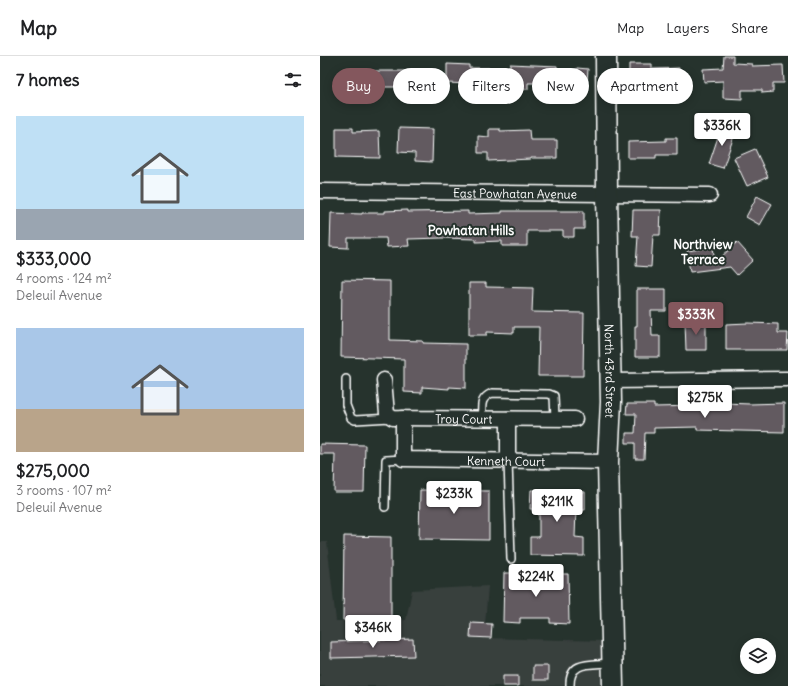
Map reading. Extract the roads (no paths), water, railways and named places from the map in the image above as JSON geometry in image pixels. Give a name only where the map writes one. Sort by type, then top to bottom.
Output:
[{"type":"street","name":"North 43rd Street","points":[[606,56],[611,381],[608,462],[613,686]]},
{"type":"street","name":"East Powhatan Avenue","points":[[320,191],[710,195]]},
{"type":"street","points":[[611,381],[787,379]]},
{"type":"street","points":[[384,380],[388,414],[398,418],[403,460]]},
{"type":"street","name":"Troy Court","points":[[398,418],[575,419]]},
{"type":"street","points":[[508,419],[508,460]]},
{"type":"street","name":"Kenneth Court","points":[[403,460],[608,462]]},
{"type":"lane","points":[[346,379],[346,405],[351,418],[355,420],[398,418]]},
{"type":"lane","points":[[482,419],[482,401],[492,393],[549,394],[554,396],[555,419]]},
{"type":"lane","points":[[385,507],[386,460],[403,460]]},
{"type":"lane","points":[[508,460],[511,559]]},
{"type":"lane","points":[[570,686],[570,678],[574,670],[579,666],[613,663]]},
{"type":"district","name":"Powhatan Hills","points":[[471,230]]},
{"type":"district","name":"Northview Terrace","points":[[703,252]]}]
